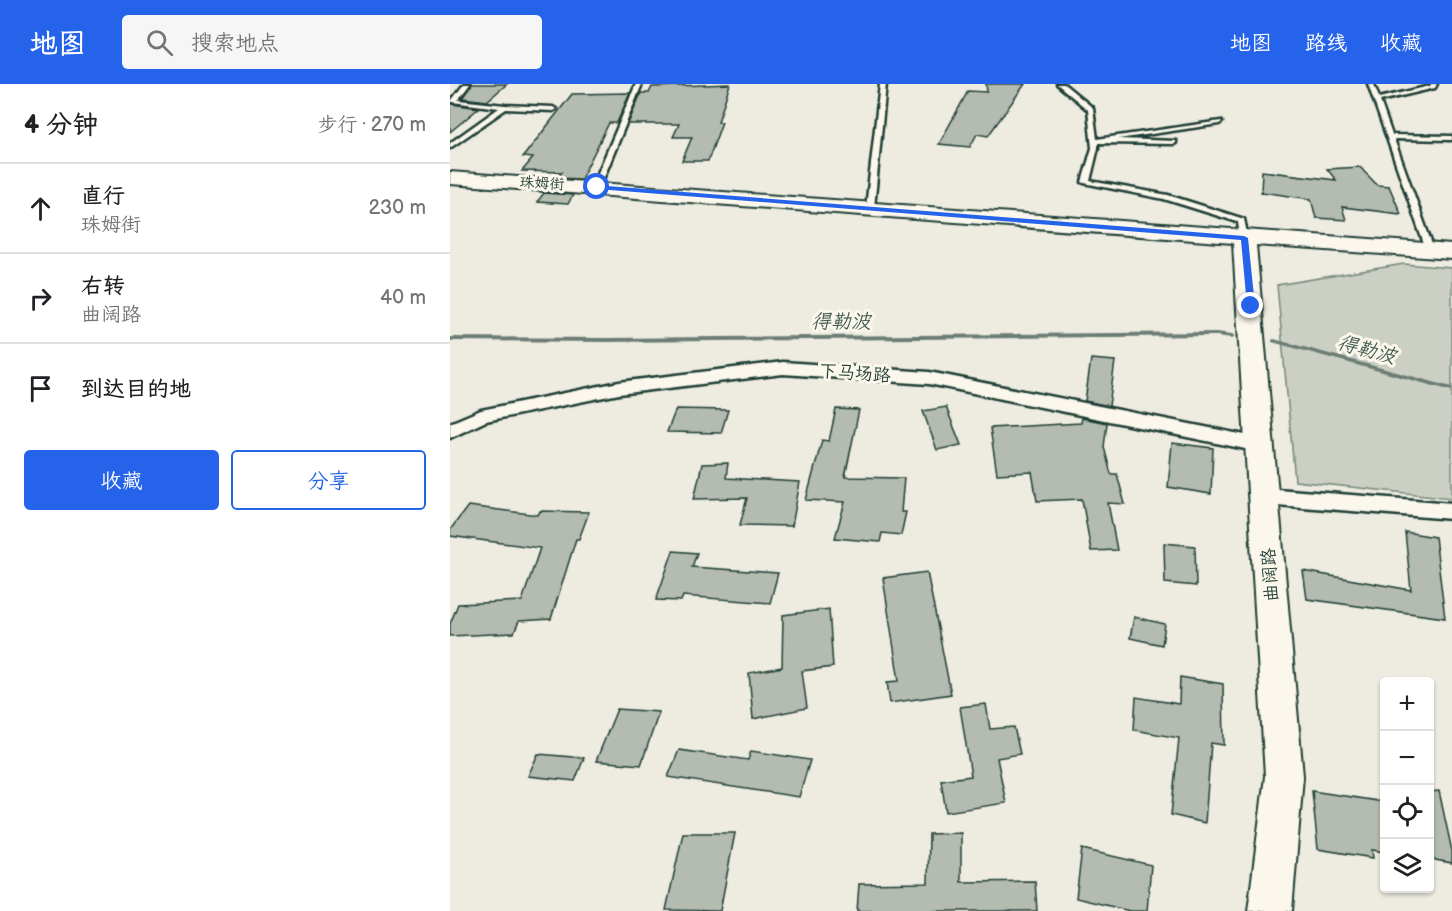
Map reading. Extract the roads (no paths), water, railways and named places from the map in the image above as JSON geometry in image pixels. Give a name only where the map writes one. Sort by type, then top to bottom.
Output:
[{"type":"street","name":"珠姆街","points":[[450,178],[597,187],[1244,238],[1452,252]]},
{"type":"street","name":"曲阔路","points":[[1244,238],[1284,776],[1270,911]]},
{"type":"street","name":"下马场路","points":[[450,430],[481,416],[619,388],[783,368],[929,378],[1260,445]]},
{"type":"street","points":[[1264,496],[1452,511]]},
{"type":"lane","points":[[467,84],[454,101],[505,107],[553,109]]},
{"type":"lane","points":[[597,187],[639,84]]},
{"type":"lane","points":[[870,208],[883,84]]},
{"type":"lane","points":[[1060,84],[1091,109],[1094,141],[1086,182],[1165,197],[1241,221],[1244,238]]},
{"type":"lane","points":[[1371,84],[1430,250]]},
{"type":"lane","points":[[1377,100],[1433,87],[1434,84]]},
{"type":"lane","points":[[450,146],[505,107]]},
{"type":"lane","points":[[1094,141],[1219,122]]},
{"type":"lane","points":[[1390,137],[1452,138]]},
{"type":"lane","points":[[1094,141],[1174,142]]},
{"type":"waterway","name":"得勒波","points":[[450,339],[607,340],[1217,334],[1232,336]]},
{"type":"waterway","name":"得勒波","points":[[1274,341],[1452,389]]}]
